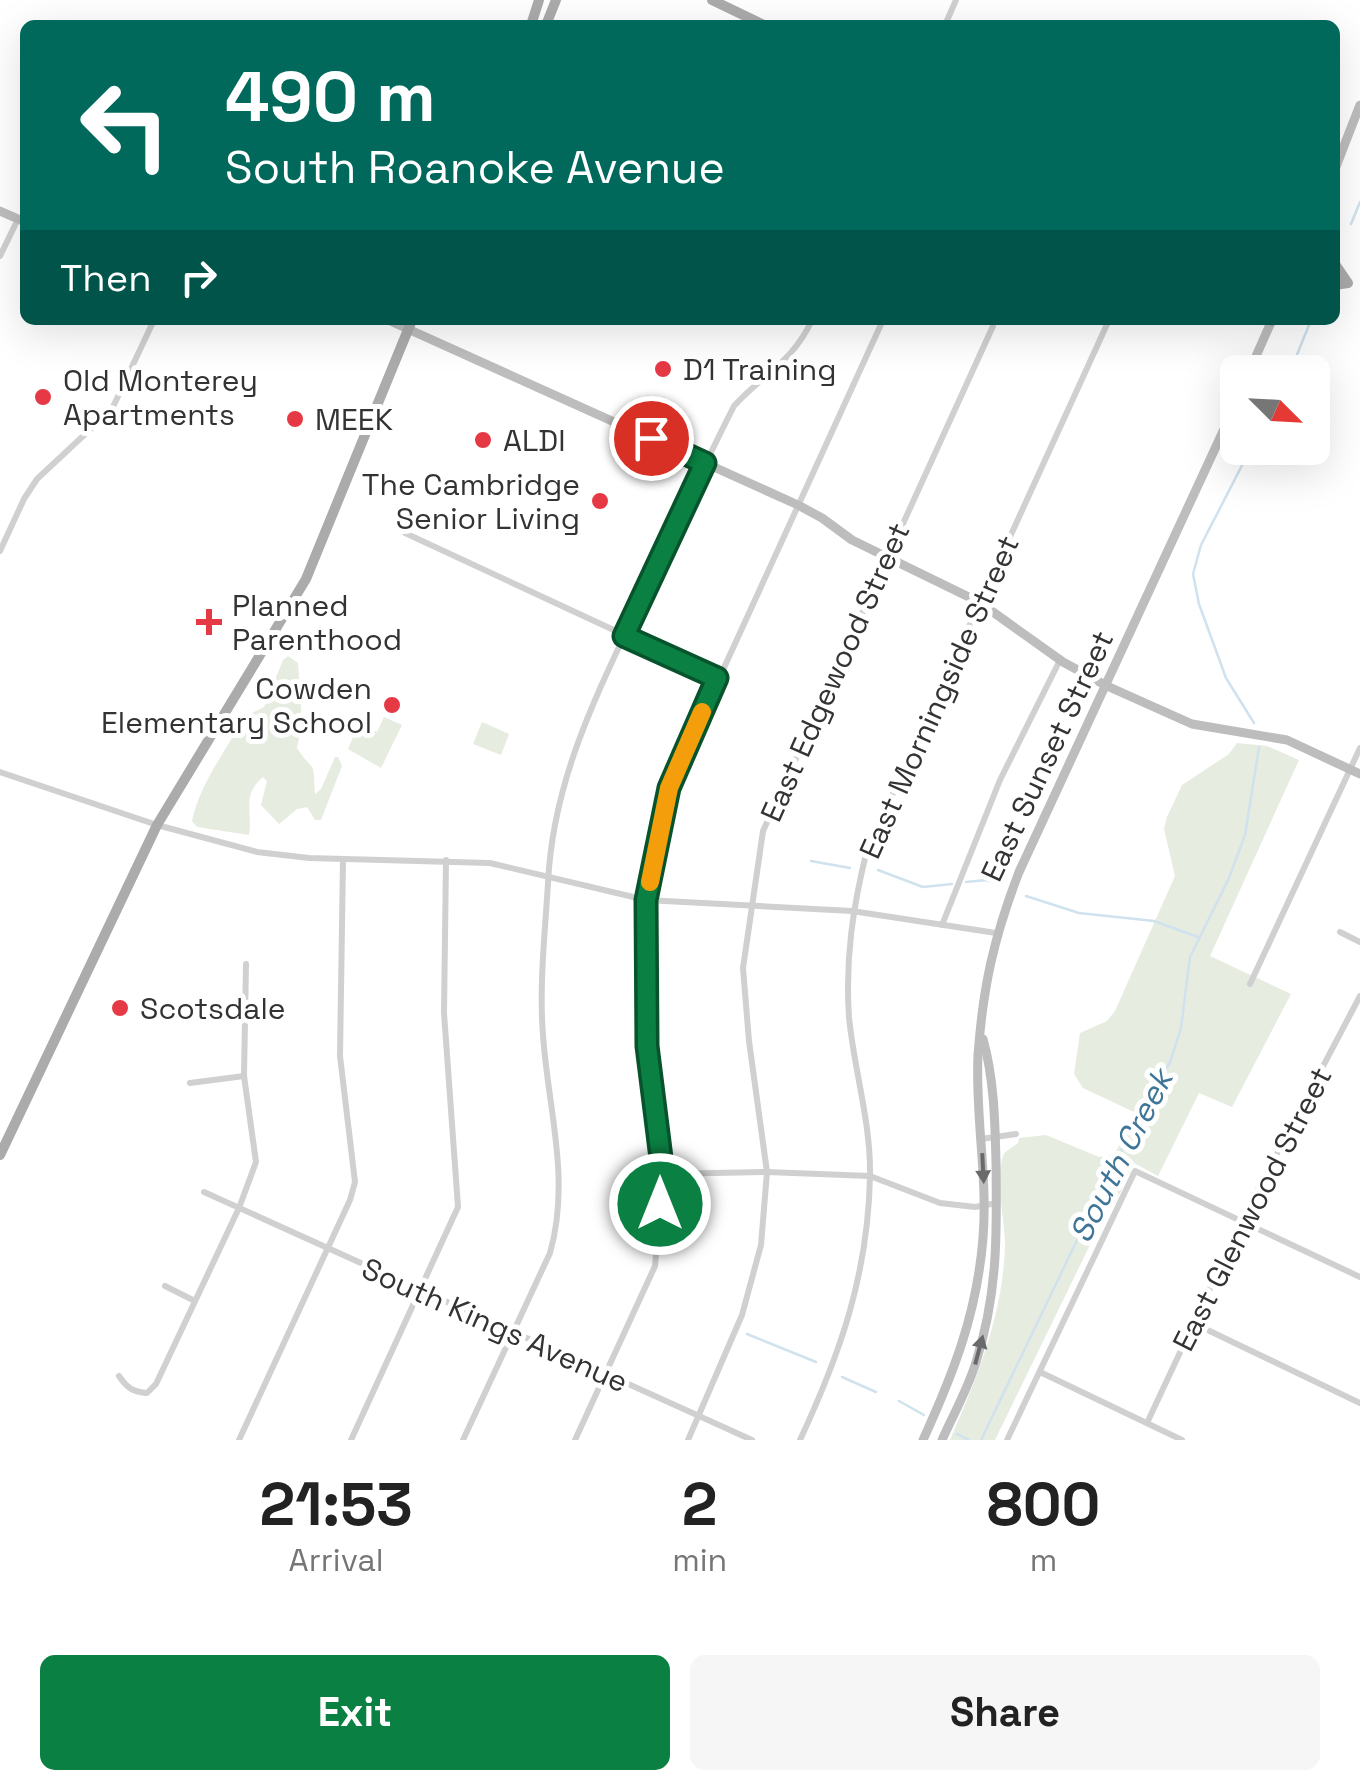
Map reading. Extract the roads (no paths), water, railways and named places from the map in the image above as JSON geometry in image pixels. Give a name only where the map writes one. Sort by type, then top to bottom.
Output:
[{"type":"main road","points":[[712,0],[754,20]]},
{"type":"main road","points":[[1340,155],[1360,105]]},
{"type":"main road","points":[[1340,271],[1348,283]]},
{"type":"main road","points":[[1340,282],[1360,287]]},
{"type":"main road","points":[[0,1155],[157,825],[306,580],[410,325],[798,505],[852,540],[979,602],[1060,660],[1107,686],[1192,724],[1287,740],[1355,771]]},
{"type":"main road","points":[[1257,355],[1270,325]]},
{"type":"main road","name":"East Sunset Street","points":[[923,1440],[957,1364],[974,1306],[985,1206],[978,1054],[982,1006],[996,933],[1020,872],[1220,440]]},
{"type":"main road","name":"East Sunset Street","points":[[942,1440],[976,1365],[993,1296],[998,1244],[995,1137],[989,1062],[982,1036]]},
{"type":"street","points":[[0,256],[20,222]]},
{"type":"street","points":[[0,551],[37,479],[112,410],[152,325]]},
{"type":"street","points":[[463,1440],[550,1252],[558,1224],[558,1155],[542,1033],[548,878],[558,802],[567,768],[624,636],[734,406],[754,384],[786,362],[810,325]]},
{"type":"street","points":[[575,1440],[655,1266],[663,1174],[647,1046],[646,900],[669,788],[882,325]]},
{"type":"street","name":"East Morningside Street","points":[[800,1440],[847,1330],[863,1263],[870,1176],[848,984],[852,911],[867,850],[1107,325]]},
{"type":"street","name":"East Edgewood Street","points":[[688,1440],[742,1315],[757,1266],[767,1172],[748,1041],[743,968],[763,831],[994,326]]},
{"type":"street","points":[[405,533],[717,678]]},
{"type":"street","points":[[942,924],[1000,780],[1060,660]]},
{"type":"street","points":[[1250,984],[1355,771],[1360,748]]},
{"type":"street","points":[[0,772],[157,825],[258,852],[490,863],[646,900],[852,911],[996,933]]},
{"type":"street","points":[[239,1440],[350,1200],[356,1168],[340,1056],[343,859]]},
{"type":"street","points":[[351,1440],[458,1207],[444,1013],[446,860]]},
{"type":"street","points":[[1340,932],[1360,942]]},
{"type":"street","points":[[119,1376],[126,1387],[148,1394],[156,1384],[239,1208],[256,1162],[244,1076],[246,964]]},
{"type":"street","name":"East Glenwood Street","points":[[1147,1423],[1241,1222],[1360,996]]},
{"type":"street","points":[[190,1083],[244,1076]]},
{"type":"street","points":[[981,1139],[1016,1134]]},
{"type":"street","points":[[663,1174],[767,1172],[870,1176],[940,1203],[996,1204]]},
{"type":"street","points":[[1007,1440],[1135,1172],[1360,1277]]},
{"type":"street","name":"South Kings Avenue","points":[[204,1192],[752,1440]]},
{"type":"street","points":[[165,1286],[195,1301]]},
{"type":"street","points":[[1193,1323],[1360,1402]]},
{"type":"street","points":[[1040,1372],[1182,1440]]},
{"type":"waterway","name":"South Creek","points":[[1351,224],[1360,202]]},
{"type":"waterway","name":"South Creek","points":[[1297,355],[1309,325]]},
{"type":"waterway","name":"South Creek","points":[[1242,465],[1201,545],[1193,574],[1199,604],[1226,678],[1254,723]]},
{"type":"waterway","name":"South Creek","points":[[981,1440],[1080,1234],[1114,1181],[1125,1137],[1170,1062],[1181,1028],[1190,957],[1229,878],[1245,835],[1259,747]]},
{"type":"waterway","points":[[811,861],[850,868]]},
{"type":"waterway","points":[[878,870],[923,887],[952,884]]},
{"type":"waterway","points":[[966,882],[986,880],[999,884]]},
{"type":"waterway","points":[[1026,896],[1079,913],[1154,921],[1198,937]]},
{"type":"waterway","points":[[747,1334],[816,1362]]},
{"type":"waterway","points":[[842,1377],[876,1392]]},
{"type":"waterway","points":[[899,1401],[924,1415]]},
{"type":"waterway","points":[[957,1434],[969,1440]]},
{"type":"place","name":"D1 Training","points":[[663,369]]},
{"type":"place","name":"Old Monterey Apartments","points":[[43,397]]},
{"type":"place","name":"MEEK","points":[[295,419]]},
{"type":"place","name":"ALDI","points":[[483,440]]},
{"type":"place","name":"The Cambridge Senior Living","points":[[600,501]]},
{"type":"place","name":"Planned Parenthood","points":[[209,622]]},
{"type":"place","name":"Cowden Elementary School","points":[[392,705]]},
{"type":"place","name":"Scotsdale","points":[[120,1008]]}]
